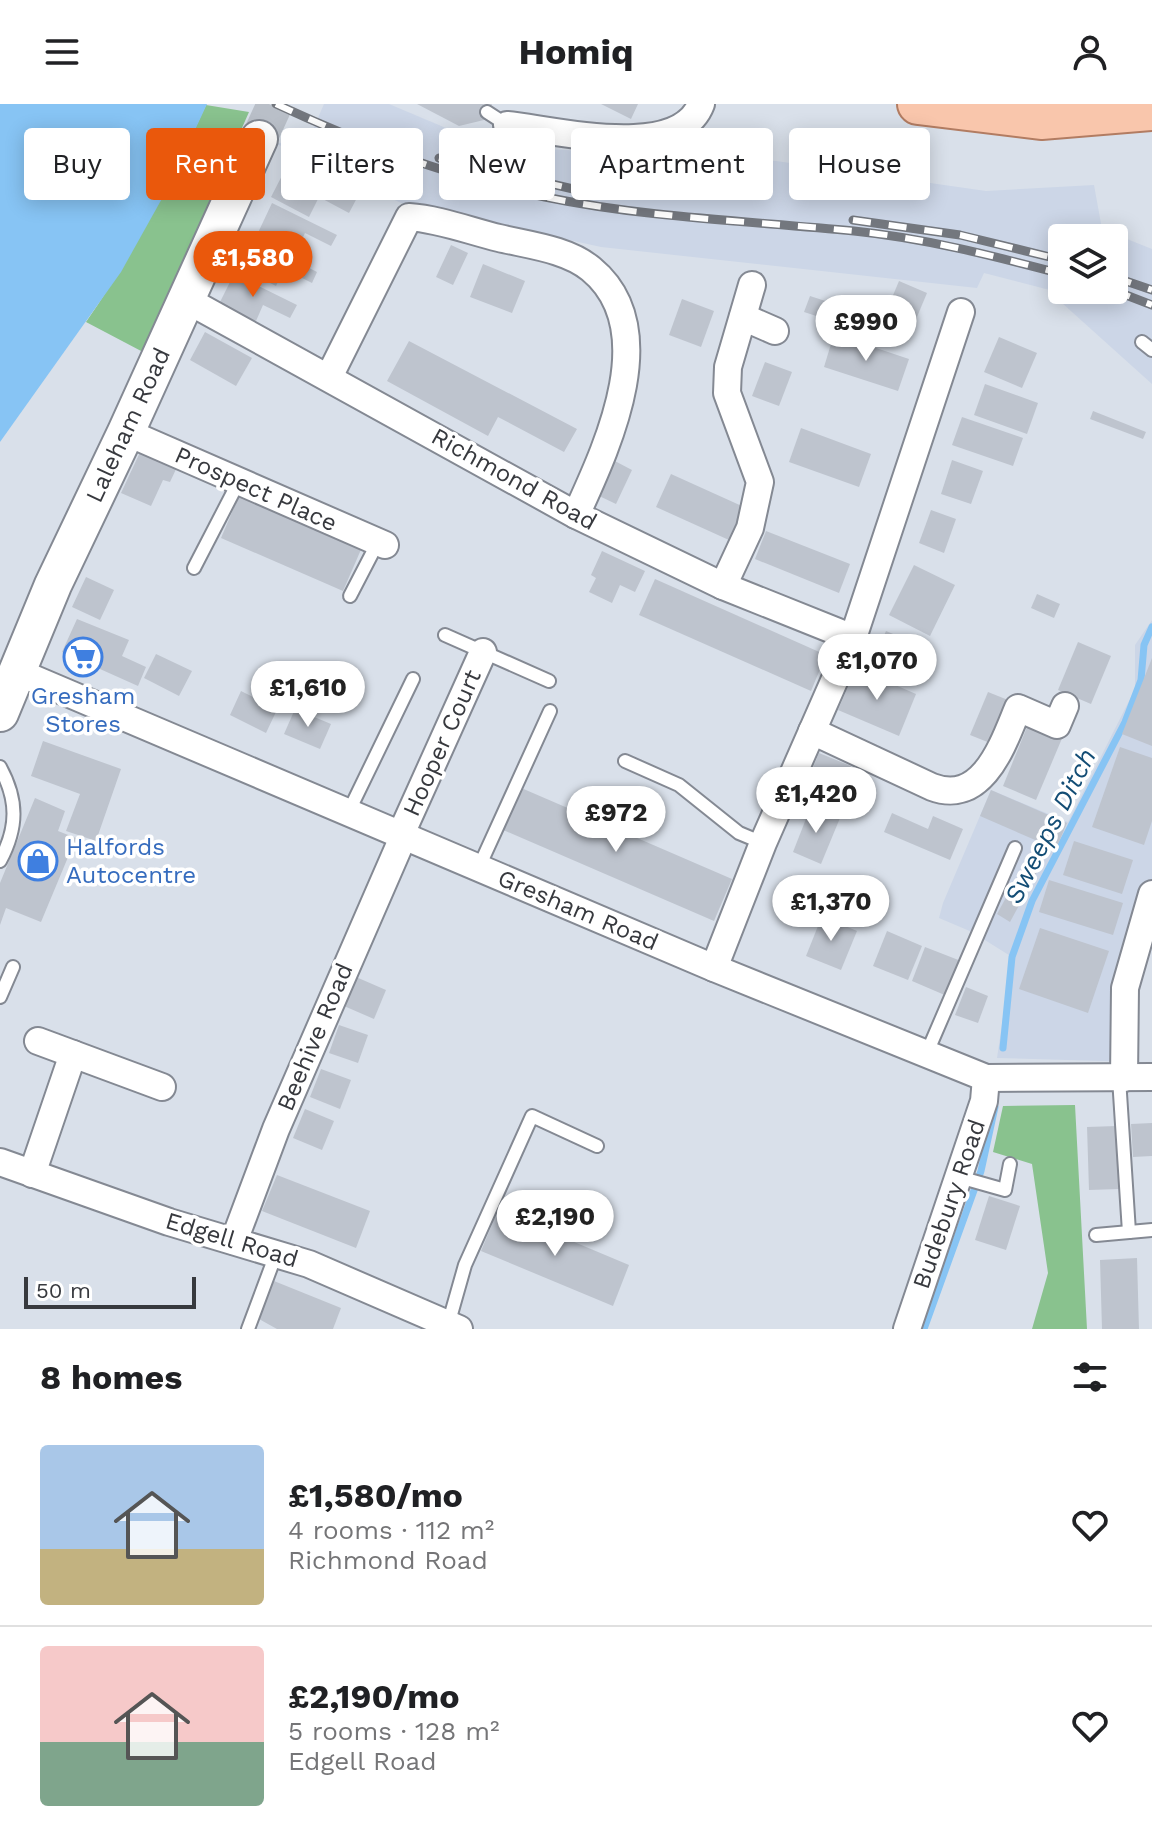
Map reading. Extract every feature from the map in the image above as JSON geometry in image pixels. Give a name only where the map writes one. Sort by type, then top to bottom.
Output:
[{"type":"main road","points":[[918,104],[1041,119],[1151,111]]},
{"type":"main road","name":"Laleham Road","points":[[0,713],[53,585],[231,200]]},
{"type":"street","points":[[497,118],[646,140],[672,134],[686,125],[701,104]]},
{"type":"street","points":[[329,377],[408,217],[531,245],[584,265],[605,285],[615,303],[627,358],[622,399],[600,462],[576,515]]},
{"type":"street","points":[[723,586],[750,528],[760,482],[727,393],[728,367],[752,285]]},
{"type":"street","name":"Richmond Road","points":[[185,299],[576,515],[723,586],[853,638]]},
{"type":"street","points":[[714,968],[763,843],[853,638],[961,312]]},
{"type":"street","points":[[743,317],[775,331]]},
{"type":"street","name":"Prospect Place","points":[[126,432],[382,544]]},
{"type":"street","name":"Hooper Court","points":[[402,834],[483,652]]},
{"type":"street","name":"Gresham Road","points":[[18,672],[714,968],[986,1078],[1152,1077]]},
{"type":"street","points":[[812,731],[932,787],[950,790],[973,784],[990,768],[1018,708],[1057,725],[1065,706]]},
{"type":"street","name":"Beehive Road","points":[[234,1241],[276,1129],[402,834]]},
{"type":"street","points":[[1122,1078],[1125,988],[1152,894]]},
{"type":"street","points":[[38,1041],[162,1087]]},
{"type":"street","points":[[32,1174],[73,1054]]},
{"type":"street","name":"Budebury Road","points":[[907,1329],[962,1178],[984,1101],[986,1078]]},
{"type":"street","name":"Edgell Road","points":[[0,1162],[309,1264],[453,1327]]},
{"type":"lane","points":[[194,568],[239,481]]},
{"type":"lane","points":[[350,596],[382,544]]},
{"type":"lane","points":[[445,635],[549,681]]},
{"type":"lane","points":[[349,811],[413,679]]},
{"type":"lane","points":[[479,867],[550,711]]},
{"type":"lane","points":[[625,761],[679,785],[739,833],[763,843]]},
{"type":"lane","points":[[0,767],[14,793],[13,821],[0,861]]},
{"type":"lane","points":[[926,1055],[1015,848]]},
{"type":"lane","points":[[0,997],[13,967]]},
{"type":"lane","points":[[1122,1078],[1129,1232]]},
{"type":"lane","points":[[453,1327],[465,1265],[532,1116],[597,1146]]},
{"type":"lane","points":[[962,1178],[1005,1190],[1010,1164]]},
{"type":"lane","points":[[1096,1235],[1152,1230]]},
{"type":"lane","points":[[248,1329],[276,1254]]},
{"type":"shaded area","points":[[324,104],[389,104],[446,128],[439,128],[439,200],[555,200],[555,150],[571,150],[571,200],[773,200],[773,161],[789,163],[789,200],[930,200],[930,183],[986,191],[1094,185],[1101,224],[1048,224],[1048,290],[984,273],[977,288],[601,247],[395,200],[423,200],[423,128],[314,128]]},
{"type":"shaded area","points":[[1128,239],[1152,249],[1152,384],[1063,304],[1128,304]]},
{"type":"shaded area","points":[[1152,620],[1152,940],[1133,999],[1133,1051],[1137,1062],[997,1058],[1012,957],[972,932],[939,918],[943,903],[991,790],[1068,822],[1135,689],[1135,645]]},
{"type":"green space","points":[[206,105],[249,112],[242,128],[195,128]]},
{"type":"green space","points":[[159,200],[210,200],[143,352],[86,322]]},
{"type":"green space","points":[[1075,1105],[1087,1329],[1032,1329],[1048,1273],[1032,1164],[993,1152],[1003,1106]]},
{"type":"water","points":[[0,104],[207,104],[196,128],[146,128],[146,200],[161,200],[121,272],[0,442]]},
{"type":"building","points":[[417,104],[492,104],[484,120],[459,126]]},
{"type":"building","points":[[601,104],[638,104],[631,119]]},
{"type":"building","points":[[281,178],[281,200],[318,200],[309,217],[271,197]]},
{"type":"building","points":[[325,200],[356,200],[349,213]]},
{"type":"building","points":[[272,203],[337,235],[331,246],[305,233],[294,256],[256,237]]},
{"type":"building","points":[[254,240],[317,272],[312,283],[284,269],[276,286],[240,268]]},
{"type":"building","points":[[451,245],[468,253],[453,285],[436,277]]},
{"type":"building","points":[[483,264],[525,281],[512,313],[470,297]]},
{"type":"building","points":[[234,274],[297,305],[290,318],[263,305],[256,321],[219,304]]},
{"type":"building","points":[[899,281],[927,293],[914,324],[886,312]]},
{"type":"building","points":[[810,296],[844,307],[838,323],[804,312]]},
{"type":"building","points":[[682,299],[714,311],[701,347],[669,335]]},
{"type":"building","points":[[205,332],[252,358],[236,386],[190,360]]},
{"type":"building","points":[[834,334],[909,359],[898,391],[824,367]]},
{"type":"building","points":[[999,337],[1037,353],[1022,388],[984,372]]},
{"type":"building","points":[[409,341],[577,429],[564,452],[498,417],[488,436],[387,381]]},
{"type":"building","points":[[765,362],[792,372],[779,406],[752,396]]},
{"type":"building","points":[[985,384],[1038,403],[1027,434],[974,415]]},
{"type":"building","points":[[1093,411],[1146,432],[1143,439],[1090,419]]},
{"type":"building","points":[[962,417],[1023,438],[1013,466],[952,445]]},
{"type":"building","points":[[801,428],[871,454],[859,487],[789,462]]},
{"type":"building","points":[[142,448],[178,465],[170,482],[163,480],[151,506],[121,493]]},
{"type":"building","points":[[611,459],[632,470],[616,504],[595,494]]},
{"type":"building","points":[[952,460],[983,471],[971,504],[941,494]]},
{"type":"building","points":[[671,474],[744,507],[729,540],[656,507]]},
{"type":"building","points":[[241,491],[363,545],[343,591],[221,538]]},
{"type":"building","points":[[931,510],[956,519],[944,553],[919,543]]},
{"type":"building","points":[[766,531],[850,564],[839,593],[755,559]]},
{"type":"building","points":[[602,551],[645,571],[635,592],[620,585],[612,603],[589,592],[596,578],[591,575]]},
{"type":"building","points":[[914,565],[955,585],[930,636],[889,615]]},
{"type":"building","points":[[86,577],[114,590],[100,620],[72,607]]},
{"type":"building","points":[[655,579],[826,655],[811,691],[639,615]]},
{"type":"building","points":[[1037,594],[1060,604],[1054,618],[1031,608]]},
{"type":"building","points":[[77,619],[129,640],[122,656],[146,667],[138,686],[62,652]]},
{"type":"building","points":[[886,631],[931,650],[916,685],[871,666]]},
{"type":"building","points":[[1078,642],[1111,656],[1091,704],[1058,690]]},
{"type":"building","points":[[156,654],[192,671],[179,696],[144,678]]},
{"type":"building","points":[[1152,658],[1152,746],[1122,734]]},
{"type":"building","points":[[856,668],[916,694],[899,736],[838,710]]},
{"type":"building","points":[[267,689],[283,697],[266,733],[230,715],[241,691],[261,701]]},
{"type":"building","points":[[988,692],[1008,700],[990,743],[970,735]]},
{"type":"building","points":[[295,709],[331,724],[320,749],[284,734]]},
{"type":"building","points":[[1029,722],[1063,736],[1036,800],[1003,786]]},
{"type":"building","points":[[43,741],[121,769],[96,841],[66,831],[80,794],[31,776]]},
{"type":"building","points":[[1120,747],[1152,758],[1152,821],[1144,845],[1092,827]]},
{"type":"building","points":[[819,753],[851,766],[833,809],[801,796]]},
{"type":"building","points":[[519,787],[732,879],[714,921],[501,829]]},
{"type":"building","points":[[991,790],[1067,823],[1056,849],[980,816]]},
{"type":"building","name":"Halfords Autocentre","points":[[35,798],[65,811],[58,831],[76,838],[41,922],[6,908],[0,925],[0,883]]},
{"type":"building","points":[[811,806],[840,818],[821,864],[793,852]]},
{"type":"building","points":[[892,813],[928,829],[933,816],[963,829],[950,860],[884,832]]},
{"type":"building","points":[[1074,841],[1133,860],[1122,894],[1063,875]]},
{"type":"building","points":[[1030,854],[1043,861],[1010,922],[997,914]]},
{"type":"building","points":[[1049,880],[1123,903],[1113,935],[1039,912]]},
{"type":"building","points":[[822,916],[857,931],[841,970],[806,956]]},
{"type":"building","points":[[1040,928],[1109,951],[1088,1013],[1019,989]]},
{"type":"building","points":[[887,931],[922,946],[908,980],[873,966]]},
{"type":"building","points":[[925,947],[961,961],[947,996],[912,981]]},
{"type":"building","points":[[356,977],[386,990],[374,1019],[344,1006]]},
{"type":"building","points":[[966,987],[988,996],[978,1023],[955,1015]]},
{"type":"building","points":[[339,1025],[368,1035],[358,1063],[329,1053]]},
{"type":"building","points":[[321,1069],[351,1080],[340,1109],[310,1097]]},
{"type":"building","points":[[305,1109],[334,1121],[322,1150],[293,1138]]},
{"type":"building","points":[[1152,1123],[1152,1156],[1133,1157],[1131,1124]]},
{"type":"building","points":[[1117,1126],[1119,1189],[1089,1190],[1087,1127]]},
{"type":"building","points":[[277,1175],[370,1211],[356,1248],[262,1211]]},
{"type":"building","points":[[989,1196],[1020,1206],[1006,1250],[975,1240]]},
{"type":"building","points":[[498,1210],[629,1265],[613,1306],[481,1251]]},
{"type":"building","points":[[1137,1258],[1139,1329],[1102,1329],[1100,1260]]},
{"type":"building","points":[[274,1281],[341,1308],[333,1329],[277,1329],[259,1319]]},
{"type":"waterway","name":"Sweeps Ditch","points":[[1003,1048],[1012,957],[1032,901],[1125,722],[1141,680],[1144,645],[1152,627]]},
{"type":"waterway","name":"Sweeps Ditch","points":[[924,1329],[981,1171],[995,1107]]},
{"type":"tunnel","points":[[264,128],[275,104]]},
{"type":"railway","points":[[276,104],[408,158],[476,180],[545,197],[660,214],[880,234],[959,248],[1048,270]]},
{"type":"railway","points":[[555,185],[571,189]]},
{"type":"railway","points":[[853,220],[960,235],[1048,257]]},
{"type":"railway","points":[[1128,282],[1152,290]]},
{"type":"railway","points":[[1128,296],[1152,305]]},
{"type":"place","name":"Gresham Stores","points":[[83,657]]},
{"type":"place","name":"Halfords Autocentre","points":[[38,861]]}]
